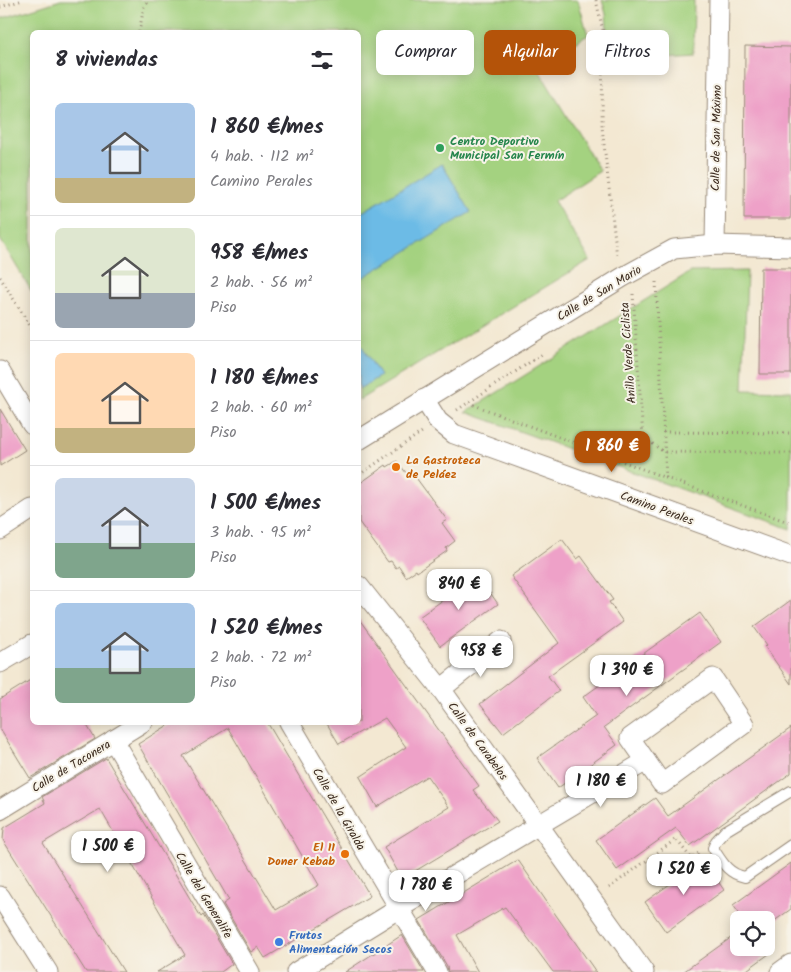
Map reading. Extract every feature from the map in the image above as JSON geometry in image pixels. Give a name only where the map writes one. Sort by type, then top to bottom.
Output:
[{"type":"street","name":"Calle de San Máximo","points":[[715,245],[719,0]]},
{"type":"street","name":"Calle de San Mario","points":[[361,439],[623,277],[674,249],[715,245],[791,247]]},
{"type":"street","points":[[0,371],[30,422]]},
{"type":"street","name":"Camino Perales","points":[[424,399],[438,421],[454,434],[791,556]]},
{"type":"street","points":[[0,530],[30,510]]},
{"type":"street","name":"Calle de Carabelos","points":[[361,590],[441,689],[644,972]]},
{"type":"street","points":[[441,689],[501,641]]},
{"type":"street","points":[[0,664],[30,645]]},
{"type":"street","points":[[713,678],[744,724],[662,784],[646,761],[630,738],[713,678]]},
{"type":"street","name":"Calle de Taconera","points":[[0,810],[137,725]]},
{"type":"street","name":"Calle de la Giralda","points":[[291,725],[437,972]]},
{"type":"street","name":"Calle del Generalife","points":[[113,740],[250,972]]},
{"type":"street","points":[[296,972],[646,761]]},
{"type":"street","points":[[0,896],[48,972]]},
{"type":"street","points":[[780,972],[791,964]]},
{"type":"lane","points":[[791,791],[726,831],[716,841],[713,848],[726,868],[736,875],[745,877],[791,845]]},
{"type":"path","points":[[0,7],[23,0]]},
{"type":"path","points":[[139,30],[144,7],[148,0]]},
{"type":"path","points":[[596,0],[602,31],[602,127],[618,261]]},
{"type":"path","points":[[0,277],[30,326]]},
{"type":"path","points":[[649,284],[656,280],[666,478]]},
{"type":"path","name":"Anillo Verde Ciclista","points":[[625,300],[633,295],[643,438],[664,452]]},
{"type":"path","points":[[361,474],[551,348]]},
{"type":"path","points":[[468,402],[666,478],[790,522]]},
{"type":"path","points":[[664,432],[791,433]]},
{"type":"path","points":[[664,452],[791,453]]},
{"type":"path","points":[[593,901],[676,839],[691,858],[716,841]]},
{"type":"green space","name":"Centro Deportivo Municipal San Fermín","points":[[61,0],[578,0],[587,30],[586,36],[576,43],[576,30],[484,30],[484,75],[542,75],[600,171],[554,201],[590,260],[361,399],[361,30],[30,30],[30,289],[0,239],[0,19]]},
{"type":"green space","points":[[602,0],[694,0],[693,53],[669,55],[669,30],[607,30],[606,14]]},
{"type":"green space","points":[[747,271],[743,390],[791,391],[791,529],[466,412],[690,272]]},
{"type":"water","points":[[442,164],[471,212],[361,279],[361,213]]},
{"type":"water","points":[[361,344],[380,376],[361,388]]},
{"type":"building","points":[[745,46],[791,47],[791,219],[744,219]]},
{"type":"building","points":[[761,268],[791,268],[791,374],[760,374]]},
{"type":"building","points":[[0,409],[25,450],[0,466]]},
{"type":"building","points":[[397,461],[410,478],[414,475],[447,520],[442,523],[455,541],[446,548],[447,551],[417,572],[416,570],[406,577],[399,566],[396,568],[391,561],[388,562],[361,525],[361,483],[386,465],[387,467]]},
{"type":"building","points":[[562,539],[577,559],[581,556],[613,600],[609,602],[623,622],[548,676],[559,691],[503,733],[480,704],[559,643],[511,576]]},
{"type":"building","points":[[478,575],[498,604],[440,646],[419,617]]},
{"type":"building","points":[[791,600],[791,684],[765,647],[767,645],[754,627]]},
{"type":"building","points":[[700,613],[721,642],[604,727],[617,745],[558,788],[537,758],[596,716],[583,697]]},
{"type":"building","points":[[361,622],[479,786],[473,790],[498,821],[402,879],[384,847],[449,807],[427,776],[377,807],[360,777],[406,747],[385,718],[339,744],[328,725],[361,725]]},
{"type":"building","points":[[30,680],[30,725],[87,725],[95,739],[30,778],[0,729],[0,699]]},
{"type":"building","points":[[168,725],[269,725],[370,896],[265,958],[258,947],[251,952],[223,904],[229,900],[138,744]],"holes":[[[228,728],[319,885],[276,910],[183,756]]]},
{"type":"building","points":[[791,728],[791,773],[690,846],[676,828],[617,870],[596,840],[655,798],[668,816]]},
{"type":"building","points":[[106,758],[201,917],[203,915],[232,964],[221,972],[157,972],[185,955],[100,809],[43,843],[124,972],[86,972],[3,840],[4,828],[45,803],[42,797]]},
{"type":"building","points":[[518,860],[596,972],[553,972],[505,907],[457,935],[478,972],[448,972],[447,966],[419,920]]},
{"type":"building","points":[[703,860],[724,890],[666,932],[645,902]]},
{"type":"building","points":[[791,863],[791,909],[775,921],[775,911],[737,911],[733,905]]},
{"type":"building","points":[[402,935],[424,972],[345,972]]},
{"type":"building","points":[[730,938],[730,956],[766,956],[744,972],[683,972]]},
{"type":"place","name":"Centro Deportivo Municipal San Fermín","points":[[440,148]]},
{"type":"place","name":"La Gastroteca de Peláez","points":[[396,467]]},
{"type":"place","name":"El 11 Doner Kebab","points":[[345,854]]},
{"type":"place","name":"Frutos Alimentación Secos","points":[[279,942]]}]
